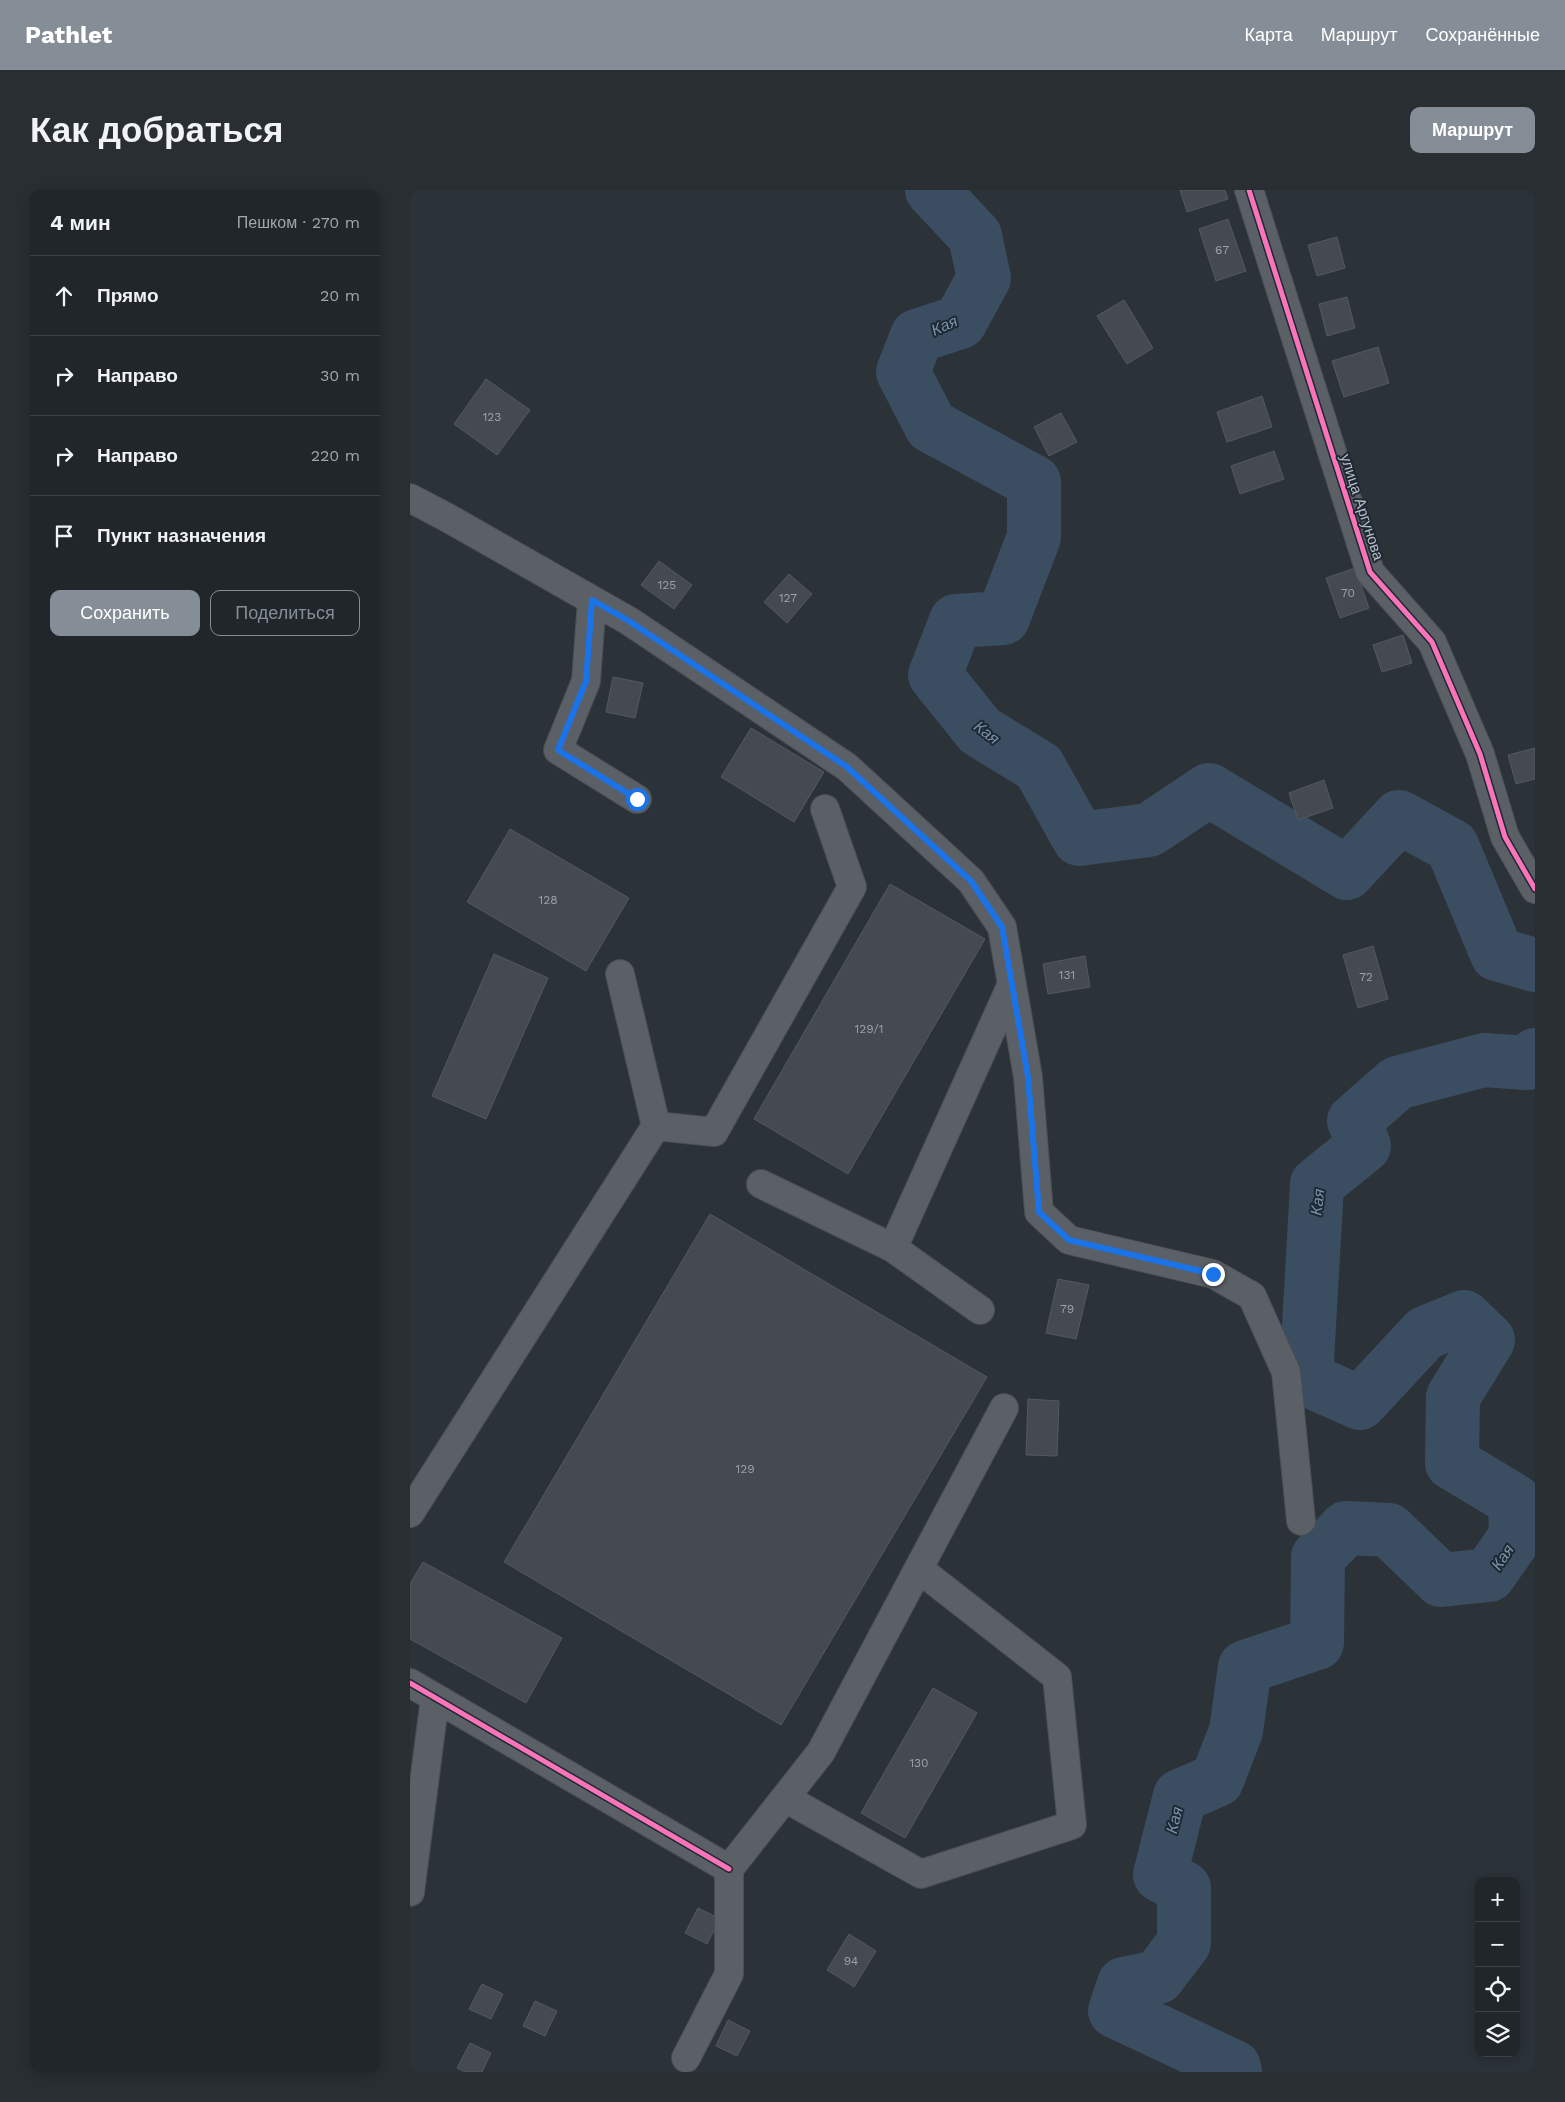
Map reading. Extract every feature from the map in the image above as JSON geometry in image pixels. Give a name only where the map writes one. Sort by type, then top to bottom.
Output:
[{"type":"street","name":"улица Аргунова","points":[[1249,190],[1370,572],[1432,642],[1480,754],[1505,837],[1535,889]]},
{"type":"street","points":[[410,498],[629,621],[847,767],[971,881],[1002,927],[1028,1077],[1039,1212],[1069,1240],[1213,1274],[1252,1296],[1286,1372],[1301,1521]]},
{"type":"street","points":[[592,600],[586,681],[558,750],[637,799]]},
{"type":"street","points":[[656,1126],[714,1132],[852,887],[825,809]]},
{"type":"street","points":[[410,1513],[656,1126],[620,974]]},
{"type":"street","points":[[893,1248],[1012,984]]},
{"type":"street","points":[[761,1184],[893,1248],[980,1310]]},
{"type":"street","points":[[686,2058],[729,1974],[729,1869],[821,1752],[1004,1408]]},
{"type":"street","points":[[785,1798],[921,1874],[1072,1825],[1057,1677],[919,1569]]},
{"type":"street","points":[[410,1684],[729,1869]]},
{"type":"street","points":[[410,1892],[435,1698]]},
{"type":"building","points":[[1180,190],[1225,190],[1228,199],[1187,212]]},
{"type":"building","points":[[1228,219],[1246,271],[1216,281],[1199,229]]},
{"type":"building","points":[[1337,237],[1345,268],[1317,276],[1308,245]]},
{"type":"building","points":[[1347,297],[1355,328],[1327,336],[1319,304]]},
{"type":"building","points":[[1124,300],[1153,348],[1127,364],[1097,316]]},
{"type":"building","points":[[1378,347],[1389,383],[1344,397],[1332,361]]},
{"type":"building","points":[[486,379],[530,410],[497,455],[454,424]]},
{"type":"building","points":[[1262,396],[1272,427],[1227,442],[1217,412]]},
{"type":"building","points":[[1061,413],[1077,442],[1049,456],[1034,427]]},
{"type":"building","points":[[1274,451],[1284,479],[1240,494],[1231,466]]},
{"type":"building","points":[[659,561],[692,585],[674,609],[641,585]]},
{"type":"building","points":[[1355,568],[1369,608],[1340,618],[1326,578]]},
{"type":"building","points":[[789,574],[812,594],[787,623],[764,602]]},
{"type":"building","points":[[1403,635],[1412,663],[1382,672],[1373,645]]},
{"type":"building","points":[[613,677],[643,683],[635,718],[606,712]]},
{"type":"building","points":[[751,728],[824,772],[794,822],[721,777]]},
{"type":"building","points":[[1535,748],[1535,779],[1516,784],[1508,755]]},
{"type":"building","points":[[1324,780],[1333,808],[1298,820],[1289,793]]},
{"type":"building","points":[[510,829],[629,898],[586,971],[467,902]]},
{"type":"building","points":[[890,884],[985,939],[848,1174],[754,1119]]},
{"type":"building","points":[[1373,946],[1388,999],[1358,1008],[1343,955]]},
{"type":"building","points":[[494,954],[548,978],[486,1119],[432,1096]]},
{"type":"building","points":[[1085,956],[1090,987],[1048,994],[1043,964]]},
{"type":"building","points":[[710,1214],[987,1377],[781,1725],[504,1562]]},
{"type":"building","points":[[1058,1279],[1089,1285],[1076,1339],[1046,1333]]},
{"type":"building","points":[[1028,1399],[1059,1401],[1057,1456],[1026,1455]]},
{"type":"building","points":[[423,1562],[562,1638],[526,1703],[410,1639],[410,1584]]},
{"type":"building","points":[[933,1688],[977,1713],[905,1838],[861,1813]]},
{"type":"building","points":[[698,1908],[720,1919],[707,1944],[685,1933]]},
{"type":"building","points":[[849,1934],[876,1951],[854,1987],[827,1970]]},
{"type":"building","points":[[482,1984],[503,1994],[491,2019],[469,2009]]},
{"type":"building","points":[[535,2001],[557,2011],[545,2036],[523,2026]]},
{"type":"building","points":[[728,2020],[750,2031],[737,2056],[716,2046]]},
{"type":"building","points":[[470,2043],[491,2053],[482,2072],[465,2072],[457,2068]]},
{"type":"waterway","name":"Кая","points":[[932,190],[975,236],[984,278],[960,322],[917,336],[903,372],[931,426],[1034,482],[1034,537],[1003,618],[956,621],[935,675],[980,731],[1039,767],[1079,839],[1149,830],[1209,790],[1347,873],[1399,817],[1452,846],[1497,954],[1535,965]]},
{"type":"waterway","name":"Кая","points":[[1235,2072],[1234,2067],[1115,2011],[1124,1984],[1158,1977],[1184,1943],[1184,1888],[1160,1875],[1180,1796],[1217,1780],[1236,1731],[1245,1667],[1317,1643],[1318,1557],[1346,1528],[1389,1530],[1441,1580],[1489,1575],[1516,1536],[1515,1501],[1452,1463],[1453,1397],[1488,1340],[1464,1317],[1425,1333],[1360,1403],[1306,1379],[1317,1184],[1364,1146],[1354,1121],[1397,1083],[1484,1060],[1527,1063],[1535,1055]]},
{"type":"cycle path","points":[[1249,190],[1370,572],[1432,642],[1480,754],[1505,837],[1535,889]]},
{"type":"cycle path","points":[[410,1683],[729,1869]]},
{"type":"route","points":[[637,799],[558,750],[586,681],[592,600],[629,621],[847,767],[971,881],[1002,927],[1028,1077],[1039,1212],[1069,1240],[1213,1274]]}]
